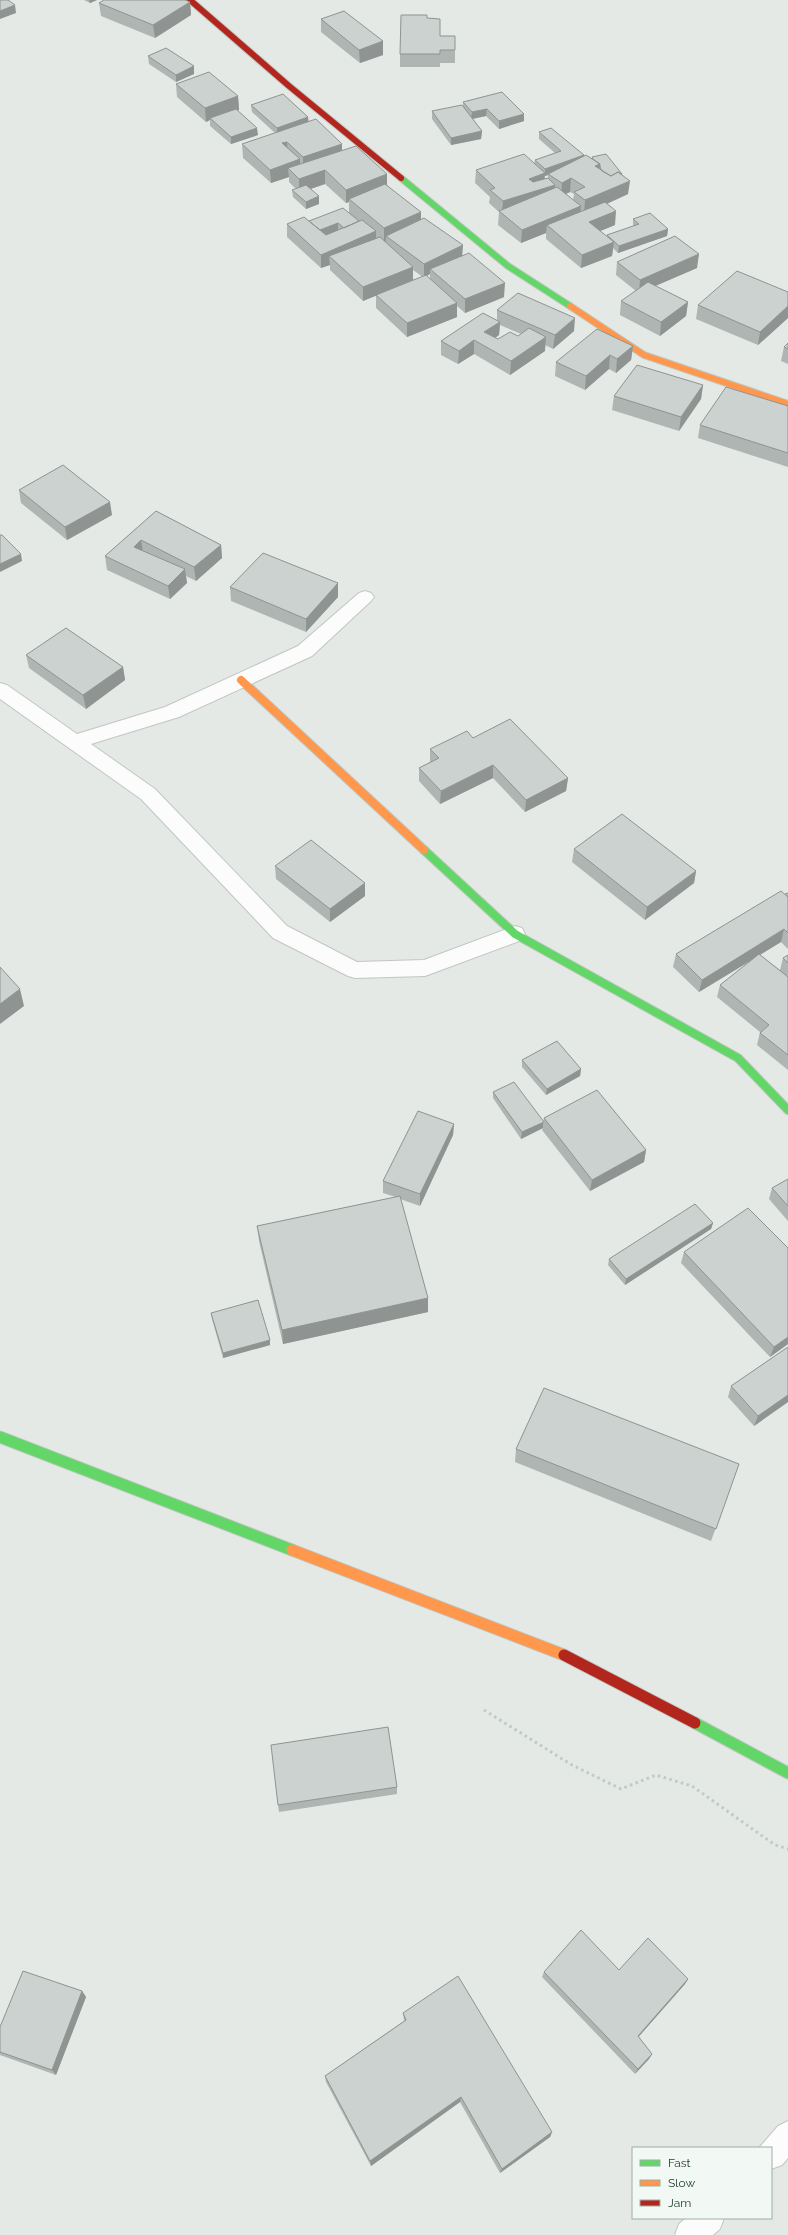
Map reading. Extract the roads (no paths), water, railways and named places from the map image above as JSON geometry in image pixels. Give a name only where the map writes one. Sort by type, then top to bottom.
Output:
[{"type":"main road","points":[[190,0],[289,86],[508,266],[644,355],[788,404]]},
{"type":"main road","points":[[241,680],[515,934],[738,1058],[788,1110]]},
{"type":"main road","points":[[0,1437],[573,1658],[788,1773]]},
{"type":"street","points":[[75,742],[172,712],[305,651],[365,596]]},
{"type":"street","points":[[0,690],[148,794],[280,932],[355,970],[425,968],[515,934]]},
{"type":"street","points":[[772,2153],[788,2136]]},
{"type":"street","points":[[690,2235],[708,2219]]}]
